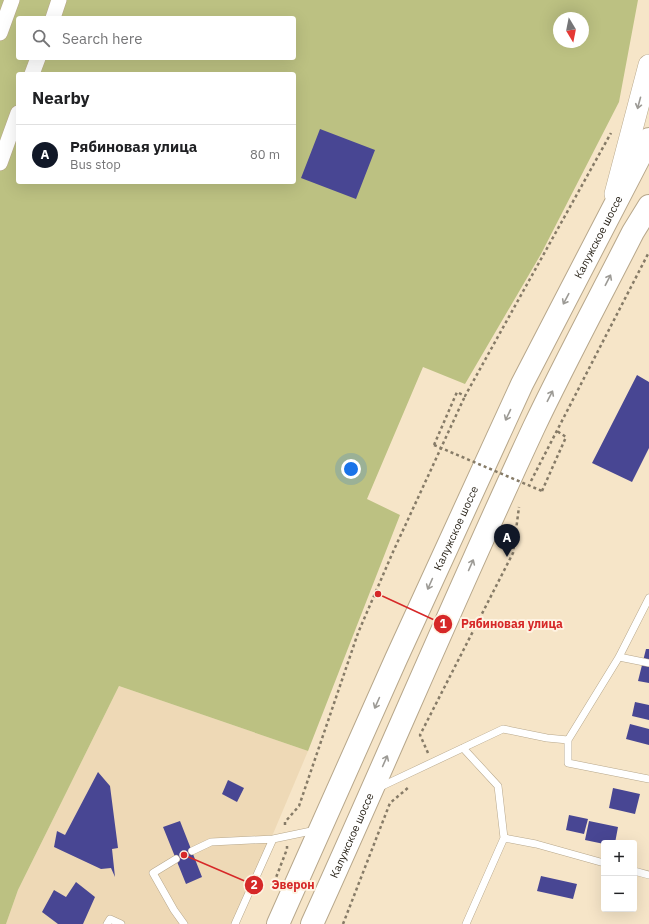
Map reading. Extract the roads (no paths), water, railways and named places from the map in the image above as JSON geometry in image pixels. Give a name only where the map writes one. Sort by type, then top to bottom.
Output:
[{"type":"highway","name":"Калужское шоссе","points":[[278,924],[522,384],[649,139]]},
{"type":"highway","name":"Калужское шоссе","points":[[312,924],[476,553],[535,425],[633,232],[649,206]]},
{"type":"main road","points":[[610,215],[649,65]]},
{"type":"main road","points":[[633,232],[649,215]]},
{"type":"street","points":[[0,33],[12,0]]},
{"type":"street","points":[[54,16],[58,1]]},
{"type":"street","points":[[33,72],[37,60]]},
{"type":"street","points":[[0,163],[16,119]]},
{"type":"lane","points":[[649,598],[619,657],[568,740],[568,763],[649,779]]},
{"type":"lane","points":[[619,657],[649,662]]},
{"type":"lane","points":[[371,791],[503,729],[547,738],[568,740]]},
{"type":"lane","points":[[463,748],[498,786],[504,838],[466,924]]},
{"type":"lane","points":[[192,851],[211,842],[273,839],[320,830]]},
{"type":"lane","points":[[504,838],[536,844],[601,862]]},
{"type":"lane","points":[[235,924],[273,839]]},
{"type":"lane","points":[[176,859],[153,873],[174,910],[184,924]]},
{"type":"lane","points":[[637,872],[649,875]]},
{"type":"lane","points":[[107,924],[110,919],[120,924]]},
{"type":"place","name":"Рябиновая улица","points":[[507,557]]},
{"type":"place","name":"Рябиновая улица","points":[[378,594]]},
{"type":"place","name":"Эверон","points":[[184,855]]}]
